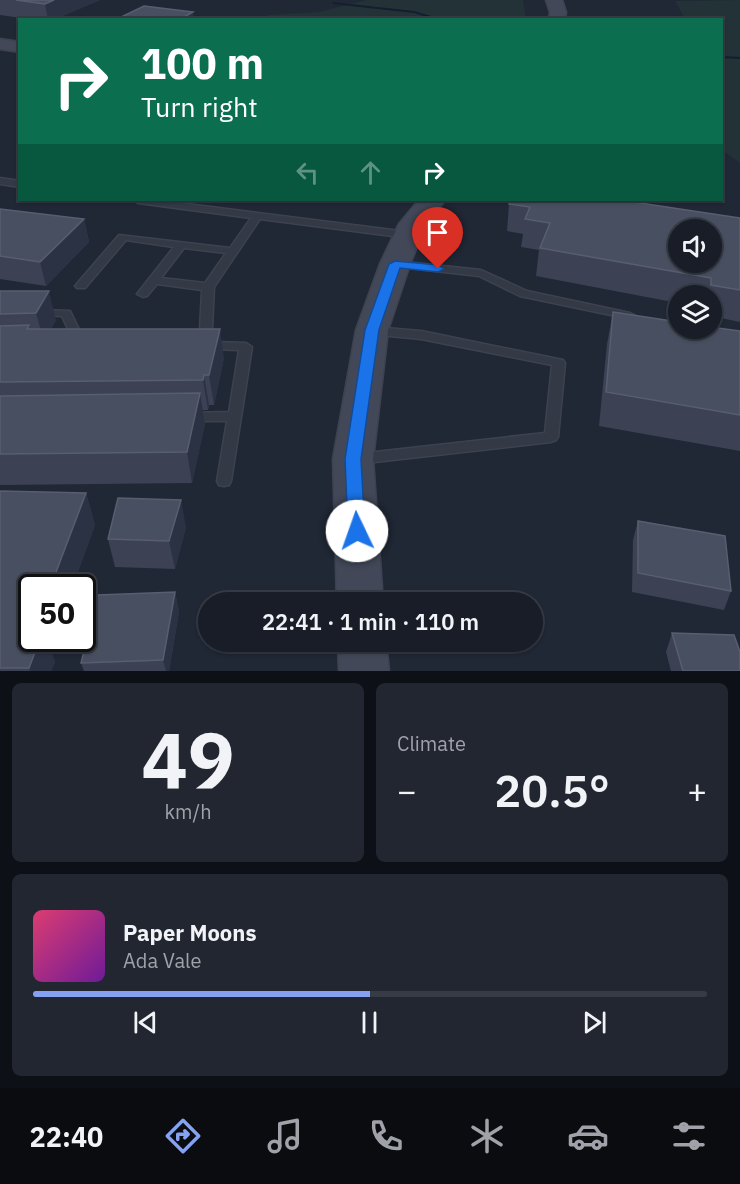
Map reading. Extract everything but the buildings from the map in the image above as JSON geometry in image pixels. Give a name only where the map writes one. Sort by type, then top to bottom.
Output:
[{"type":"main road","points":[[554,0],[558,12],[557,18]]},
{"type":"main road","points":[[0,44],[18,47]]},
{"type":"main road","points":[[359,592],[353,459],[372,330],[413,224],[431,201]]},
{"type":"main road","points":[[363,652],[364,671]]},
{"type":"lane","points":[[0,181],[18,184]]},
{"type":"lane","points":[[146,201],[258,215],[402,250],[481,273],[524,294],[645,319]]},
{"type":"lane","points":[[224,481],[246,347],[202,345],[206,330],[208,286],[258,215]]},
{"type":"lane","points":[[81,286],[123,237],[232,251]]},
{"type":"lane","points":[[143,294],[181,245]]},
{"type":"lane","points":[[154,280],[208,286]]},
{"type":"lane","points":[[22,313],[66,313],[82,347]]},
{"type":"lane","points":[[353,459],[551,437],[559,363],[421,335],[372,330]]},
{"type":"lane","points":[[176,417],[235,416]]},
{"type":"shaded area","points":[[367,0],[523,0],[526,18],[266,18],[267,15],[319,12]]},
{"type":"shaded area","points":[[740,0],[740,163],[723,151],[723,18],[684,18],[675,1]]},
{"type":"waterway","points":[[333,3],[414,12],[436,18]]},
{"type":"waterway","points":[[723,57],[740,58]]},
{"type":"route","points":[[357,531],[353,459],[372,330],[395,264],[438,269]]}]
